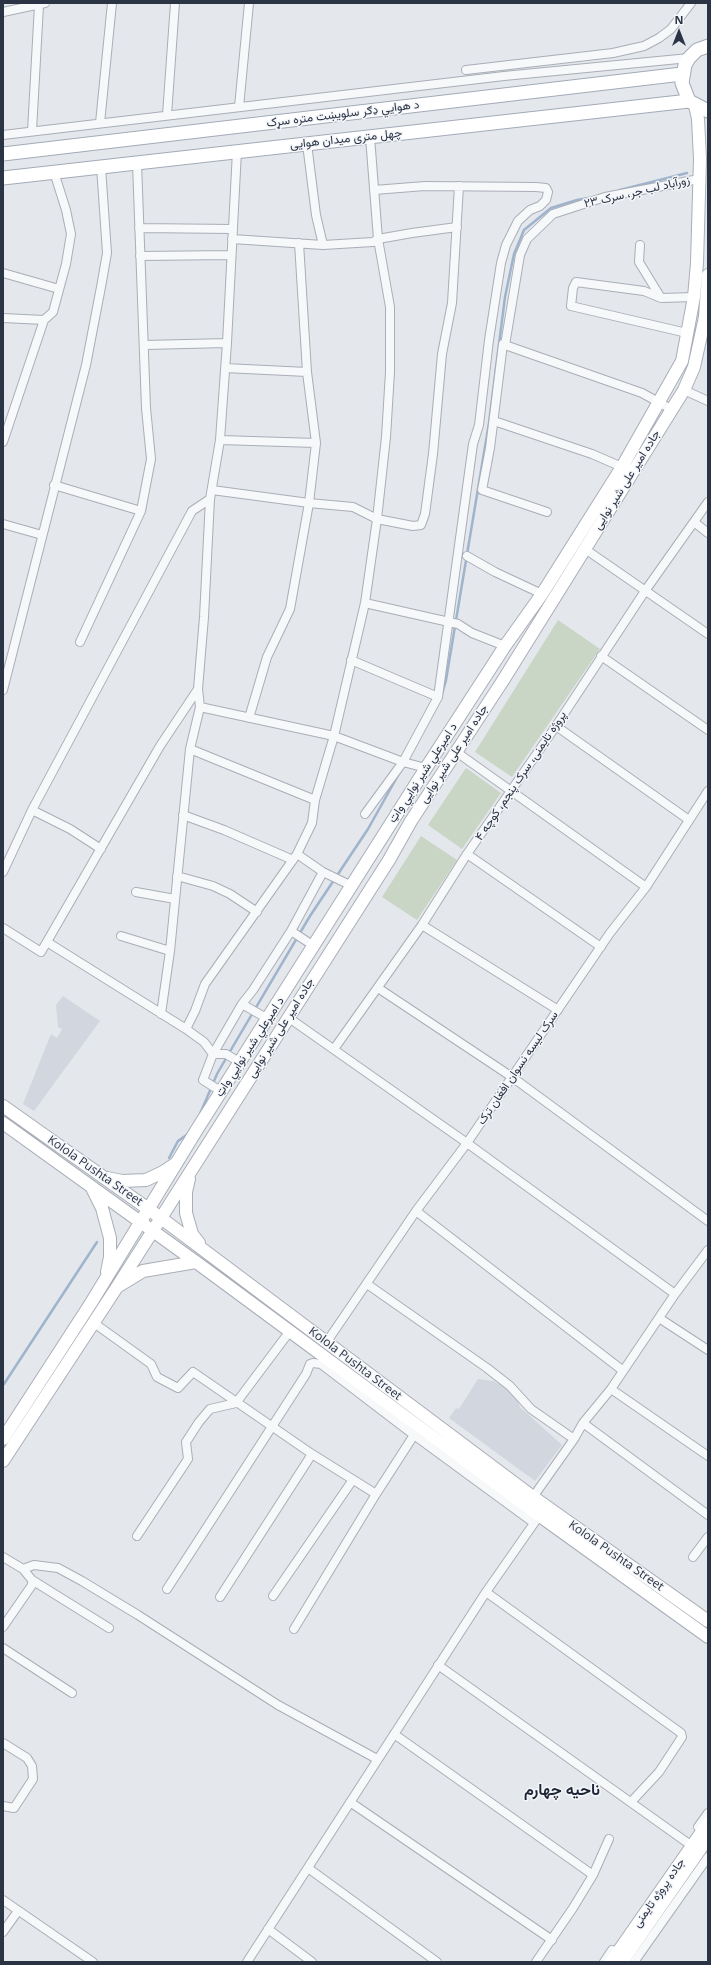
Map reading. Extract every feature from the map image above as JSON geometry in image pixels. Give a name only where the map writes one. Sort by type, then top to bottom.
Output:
[{"type":"main road","points":[[708,46],[697,50],[689,58],[682,74],[682,83],[692,103],[708,111]]},
{"type":"main road","name":"د هوايي ډګر سلویښت متره سړک","points":[[3,154],[682,74]]},
{"type":"main road","name":"چهل متری میدان هوایی","points":[[3,178],[370,136],[692,103]]},
{"type":"main road","name":"د امیرعلي شیر نوايي واټ","points":[[3,1438],[105,1280],[426,768],[505,646],[542,594],[622,467],[660,403],[682,361],[694,298],[697,263],[699,143],[692,103]]},
{"type":"main road","name":"جاده امیر علی شیر نوایی","points":[[3,1461],[117,1287],[190,1170],[289,1018],[455,751],[502,682],[684,390],[694,367],[705,317],[708,275]]},
{"type":"main road","name":"Kolola Pushta Street","points":[[3,1106],[160,1218],[533,1497],[708,1622]]},
{"type":"main road","points":[[3,1123],[290,1331],[537,1519],[708,1636]]},
{"type":"main road","points":[[101,1176],[122,1181],[146,1180],[177,1163]]},
{"type":"main road","points":[[190,1170],[186,1192],[186,1213],[192,1234],[204,1251]]},
{"type":"main road","points":[[91,1187],[102,1208],[110,1238],[110,1258],[105,1280]]},
{"type":"main road","points":[[117,1287],[143,1271],[196,1262]]},
{"type":"main road","name":"جاده پروژه تایمنی","points":[[611,1962],[699,1854],[708,1823]]},
{"type":"main road","name":"جاده پروژه تایمنی","points":[[622,1962],[699,1854],[708,1838]]},
{"type":"street","points":[[100,123],[112,3]]},
{"type":"street","points":[[167,115],[175,3]]},
{"type":"street","points":[[239,106],[249,3]]},
{"type":"street","points":[[466,70],[613,53],[644,46],[670,29],[691,3]]},
{"type":"street","points":[[3,12],[42,4],[32,131]]},
{"type":"street","points":[[3,135],[504,76],[689,58]]},
{"type":"street","points":[[503,66],[504,76]]},
{"type":"street","points":[[186,1029],[195,1011],[205,984],[231,944],[257,912],[295,857],[312,823],[316,800],[334,736],[365,603],[378,519],[386,437],[390,372],[390,306],[378,239],[370,136]]},
{"type":"street","points":[[307,144],[316,215],[323,246]]},
{"type":"street","points":[[161,1014],[170,951],[190,749],[200,707],[198,689],[204,617],[210,499],[220,440],[227,343],[237,152]]},
{"type":"street","points":[[80,642],[141,511],[151,459],[146,408],[145,345],[137,163]]},
{"type":"street","points":[[3,690],[54,485],[64,453],[86,365],[107,253],[101,166]]},
{"type":"street","points":[[3,442],[44,320],[53,312],[71,234],[66,210],[54,172]]},
{"type":"street","name":"زورآباد لب جر، سرک ۲۳","points":[[547,512],[482,490],[494,421],[503,344],[505,345],[520,255],[527,240],[540,225],[553,214],[605,197],[699,178]]},
{"type":"street","points":[[365,814],[405,762],[438,697],[473,444],[479,425],[489,340],[501,263],[506,246],[518,221],[530,210],[540,206],[546,200],[548,192],[546,188],[536,186],[425,186],[374,190]]},
{"type":"street","points":[[212,490],[309,503],[353,507],[378,519],[413,526],[421,525],[425,514],[433,454],[442,354],[452,303],[459,186]]},
{"type":"street","points":[[139,228],[232,228]]},
{"type":"street","points":[[232,239],[323,246],[373,242],[378,239],[457,228]]},
{"type":"street","points":[[249,718],[267,657],[290,609],[309,503],[316,443],[307,372],[299,243]]},
{"type":"street","points":[[640,245],[639,262],[662,298]]},
{"type":"street","points":[[140,256],[231,254]]},
{"type":"street","points":[[3,273],[59,288]]},
{"type":"street","points":[[687,333],[571,306],[573,288],[576,282],[644,291],[662,298],[694,298]]},
{"type":"street","points":[[3,318],[44,320]]},
{"type":"street","points":[[145,345],[227,343]]},
{"type":"street","points":[[505,345],[642,393],[671,409]]},
{"type":"street","points":[[225,368],[307,372]]},
{"type":"street","points":[[684,390],[708,400]]},
{"type":"street","points":[[494,421],[592,454],[622,467]]},
{"type":"street","points":[[220,440],[316,443]]},
{"type":"street","points":[[54,485],[141,511]]},
{"type":"street","points":[[3,872],[32,810],[192,511],[210,499]]},
{"type":"street","name":"پروژه تایمنی، سرک پنجم، کوچه ۴","points":[[334,1049],[422,925],[467,854],[556,726],[645,591],[708,502]]},
{"type":"street","points":[[694,522],[708,533]]},
{"type":"street","points":[[3,524],[42,535]]},
{"type":"street","points":[[585,549],[708,634]]},
{"type":"street","points":[[467,556],[495,572],[542,594]]},
{"type":"street","points":[[365,603],[448,623],[458,624],[472,633],[505,646]]},
{"type":"street","points":[[601,656],[708,730]]},
{"type":"street","points":[[351,660],[438,697]]},
{"type":"street","points":[[3,928],[41,952],[160,746],[198,689]]},
{"type":"street","points":[[200,707],[334,736],[405,762],[426,768]]},
{"type":"street","points":[[556,726],[689,820]]},
{"type":"street","points":[[190,749],[316,800]]},
{"type":"street","points":[[455,751],[512,790],[646,887]]},
{"type":"street","name":"سرک لیسه نسوان افغان‌ ترک","points":[[326,1343],[416,1211],[467,1143],[601,947],[646,887],[708,792]]},
{"type":"street","points":[[32,810],[70,829],[101,849]]},
{"type":"street","points":[[183,815],[295,857],[352,886]]},
{"type":"street","points":[[467,854],[601,947]]},
{"type":"street","points":[[222,1092],[206,1081],[213,1054],[242,1004],[253,990],[291,931],[323,872]]},
{"type":"street","points":[[177,876],[230,894],[257,912]]},
{"type":"street","points":[[136,892],[175,899]]},
{"type":"street","points":[[422,925],[558,1010]]},
{"type":"street","points":[[291,931],[298,937],[314,946]]},
{"type":"street","points":[[122,936],[170,951]]},
{"type":"street","points":[[47,942],[186,1029],[204,1042],[213,1054]]},
{"type":"street","points":[[378,988],[512,1077],[708,1221]]},
{"type":"street","points":[[242,1004],[268,1019]]},
{"type":"street","points":[[289,1018],[467,1143],[675,1294]]},
{"type":"street","points":[[213,1054],[226,1054],[241,1063]]},
{"type":"street","points":[[416,1211],[622,1370]]},
{"type":"street","points":[[533,1497],[574,1439],[583,1423],[610,1389],[675,1294],[708,1250]]},
{"type":"street","points":[[367,1284],[487,1368],[510,1386],[531,1409],[574,1439]]},
{"type":"street","points":[[659,1318],[708,1350]]},
{"type":"street","points":[[94,1322],[151,1364],[157,1377],[178,1388],[193,1372],[312,1454],[376,1494]]},
{"type":"street","points":[[138,1536],[188,1459],[186,1442],[199,1422],[210,1409],[236,1403],[290,1331]]},
{"type":"street","points":[[167,1589],[273,1426],[306,1374],[310,1364],[317,1362],[414,1435],[537,1519],[486,1592],[438,1665],[247,1962]]},
{"type":"street","points":[[610,1389],[708,1456]]},
{"type":"street","points":[[583,1423],[708,1516]]},
{"type":"street","points":[[294,1629],[376,1494],[414,1435]]},
{"type":"street","points":[[220,1597],[312,1454]]},
{"type":"street","points":[[273,1596],[352,1480]]},
{"type":"street","points":[[693,1557],[708,1537]]},
{"type":"street","points":[[3,1557],[23,1569],[32,1580],[109,1628]]},
{"type":"street","points":[[23,1569],[34,1565],[58,1568],[132,1611],[278,1704],[377,1759]]},
{"type":"street","points":[[3,1627],[32,1585],[32,1580]]},
{"type":"street","points":[[486,1592],[681,1733],[682,1737],[660,1772],[632,1801]]},
{"type":"street","points":[[3,1648],[72,1693]]},
{"type":"street","points":[[438,1665],[632,1801],[699,1854]]},
{"type":"street","points":[[394,1734],[592,1875]]},
{"type":"street","points":[[3,1743],[27,1758],[32,1766],[33,1779],[14,1808],[3,1806]]},
{"type":"street","points":[[350,1802],[552,1940]]},
{"type":"street","points":[[634,1962],[699,1854],[708,1813]]},
{"type":"street","points":[[536,1962],[552,1940],[592,1875],[609,1839]]},
{"type":"street","points":[[604,1962],[699,1854]]},
{"type":"street","points":[[308,1868],[437,1962]]},
{"type":"street","points":[[3,1900],[81,1959],[93,1962]]},
{"type":"street","points":[[3,1932],[18,1911]]},
{"type":"street","points":[[268,1929],[312,1962]]},
{"type":"shaded area","points":[[63,996],[100,1021],[34,1111],[23,1104],[51,1034],[57,1038],[62,1029],[58,1027],[56,1005]]},
{"type":"shaded area","points":[[478,1379],[493,1381],[511,1390],[516,1396],[520,1407],[562,1445],[535,1481],[449,1418],[456,1408],[459,1409]]},
{"type":"green space","points":[[558,620],[600,649],[512,777],[475,752]]},
{"type":"green space","points":[[466,768],[501,793],[462,849],[428,825]]},
{"type":"green space","points":[[421,836],[457,860],[417,920],[382,897]]},
{"type":"waterway","points":[[620,190],[687,173]]},
{"type":"waterway","points":[[442,694],[446,680],[489,423],[505,297],[514,254],[524,230],[551,208],[577,200],[594,197]]},
{"type":"waterway","points":[[200,1114],[217,1074],[232,1048],[310,916],[368,829],[401,770]]},
{"type":"waterway","points":[[169,1158],[178,1141],[188,1134]]},
{"type":"waterway","points":[[4,1384],[97,1242]]},
{"type":"district","name":"ناحیه چهارم","points":[[562,1790]]}]
